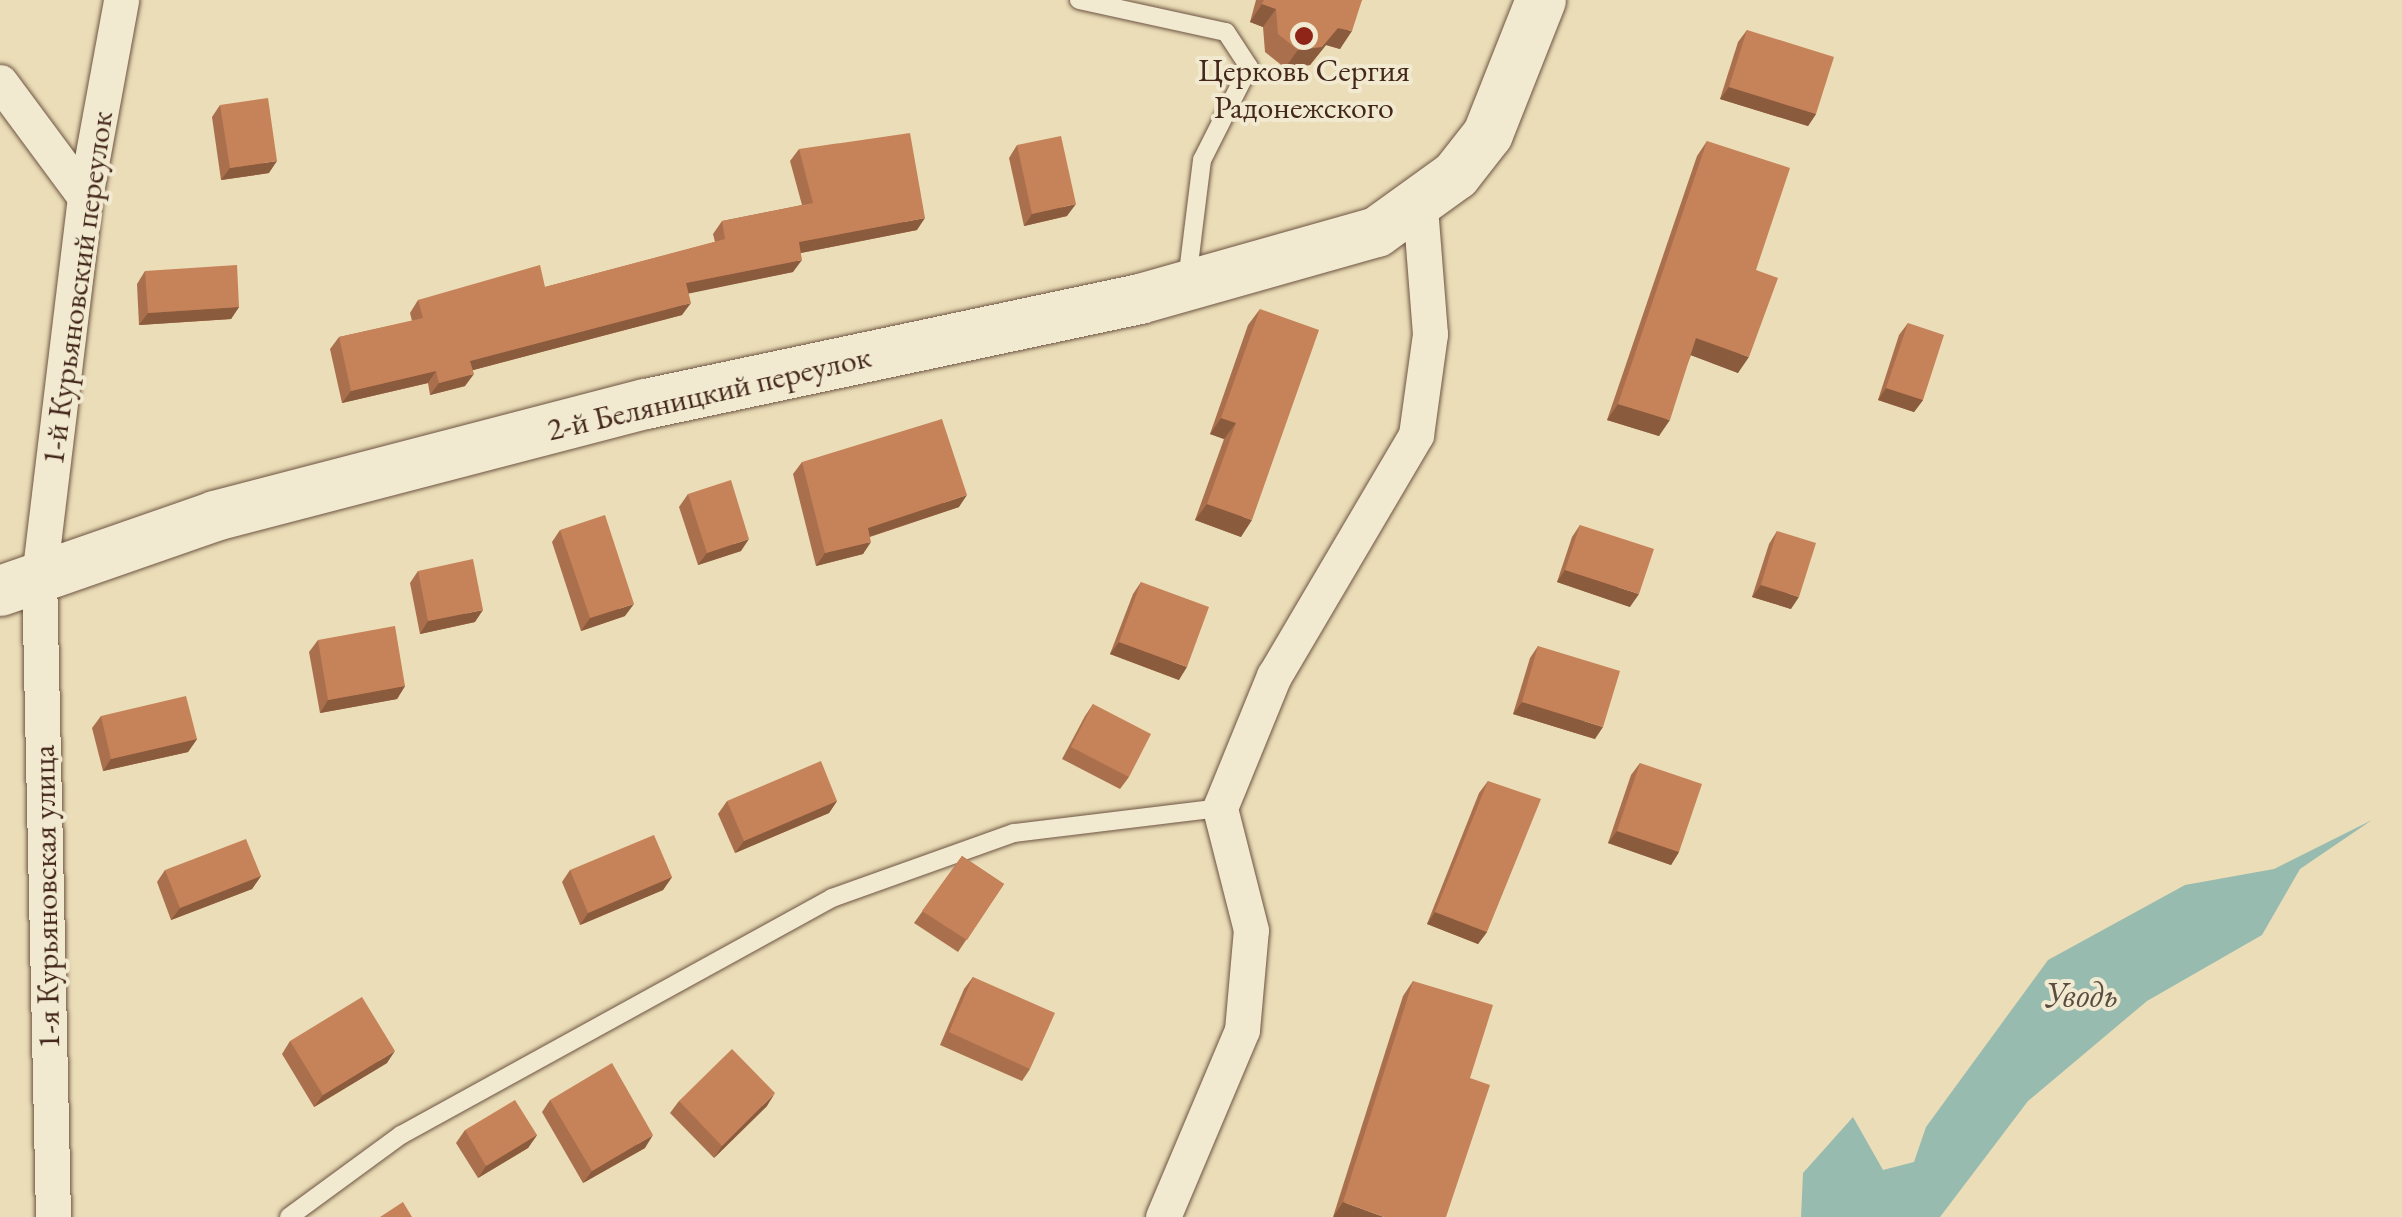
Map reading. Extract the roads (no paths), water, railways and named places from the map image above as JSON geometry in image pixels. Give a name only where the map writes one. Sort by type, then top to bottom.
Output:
[{"type":"main road","name":"2-й Беляницкий переулок","points":[[19,584],[215,516],[646,404],[1186,286],[1377,232],[1420,206],[1488,134],[1541,0]]},
{"type":"street","name":"1-й Курьяновский переулок","points":[[19,584],[121,0]]},
{"type":"street","points":[[0,82],[85,197]]},
{"type":"street","points":[[1164,1217],[1242,1030],[1251,930],[1220,808],[1274,676],[1416,435],[1430,334],[1420,206]]},
{"type":"street","name":"1-я Курьяновская улица","points":[[19,584],[52,1217]]},
{"type":"lane","points":[[1079,0],[1226,32],[1249,66],[1202,160],[1191,206],[1186,286]]},
{"type":"lane","points":[[289,1217],[401,1135],[832,898],[1014,832],[1220,808]]},
{"type":"water","name":"Уводь","points":[[2372,820],[2300,869],[2262,935],[2147,1001],[2028,1101],[1940,1217],[1801,1217],[1803,1173],[1853,1117],[1883,1170],[1914,1162],[1926,1127],[2048,960],[2185,885],[2274,869]]},
{"type":"place","name":"Церковь Сергия Радонежского","points":[[1304,36]]}]
